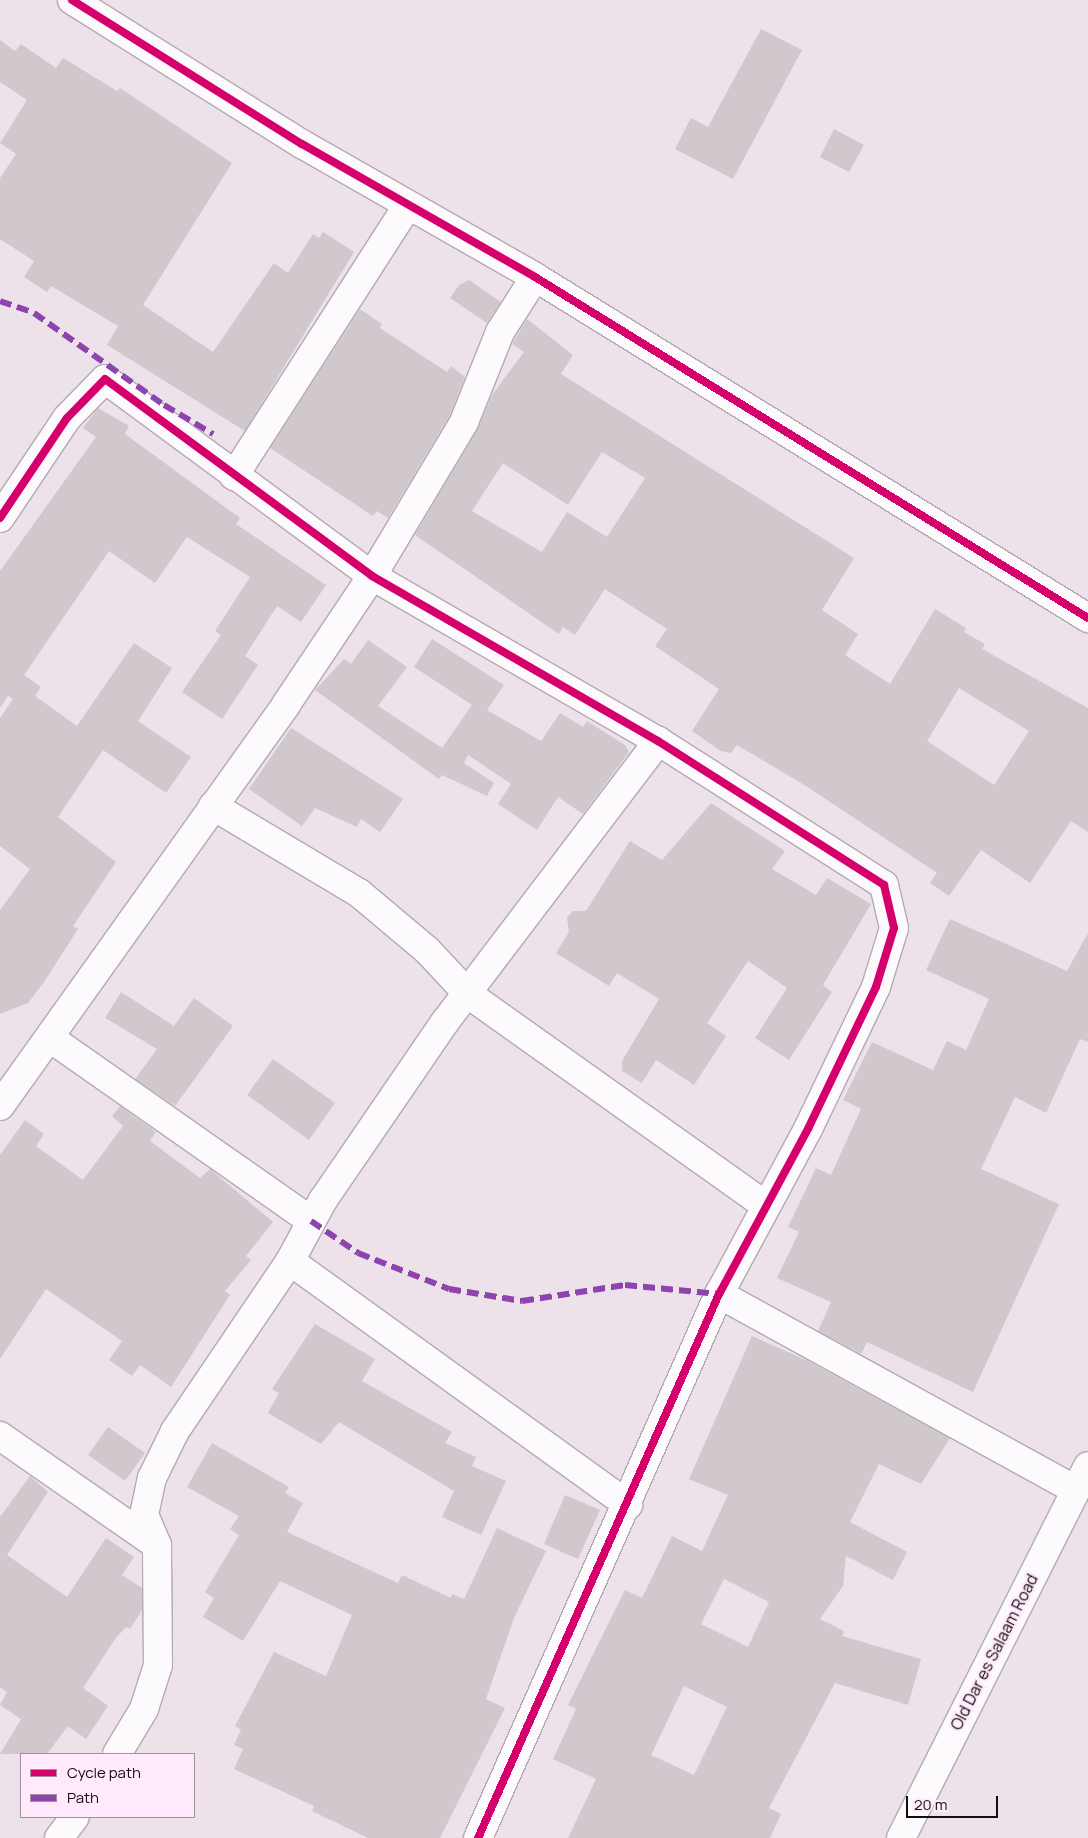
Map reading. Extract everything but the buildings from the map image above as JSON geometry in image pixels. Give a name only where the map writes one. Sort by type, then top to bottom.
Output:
[{"type":"street","points":[[72,0],[408,207],[535,277],[1088,618]]},
{"type":"street","points":[[234,476],[408,207]]},
{"type":"street","points":[[0,1106],[213,806],[372,576],[464,422],[500,332],[535,277]]},
{"type":"street","points":[[0,518],[67,418],[105,379],[372,576],[658,742],[884,885],[894,928],[876,987],[766,1206],[719,1294],[628,1505],[478,1838]]},
{"type":"street","points":[[118,1753],[144,1709],[158,1665],[157,1545],[144,1515],[152,1478],[175,1431],[290,1261],[311,1221],[468,994],[658,742]]},
{"type":"street","points":[[213,806],[358,893],[427,950],[468,994],[766,1206]]},
{"type":"street","points":[[50,1038],[311,1221]]},
{"type":"street","points":[[290,1261],[628,1505]]},
{"type":"street","points":[[719,1294],[1076,1490]]},
{"type":"street","points":[[0,1436],[157,1545]]},
{"type":"street","name":"Old Dar es Salaam Road","points":[[900,1838],[1088,1466]]},
{"type":"street","points":[[59,1838],[74,1818]]},
{"type":"marked path","points":[[0,301],[34,313],[164,405],[213,434]]},
{"type":"marked path","points":[[311,1221],[358,1253],[449,1289],[522,1301],[625,1285],[719,1294]]},
{"type":"cycle path","points":[[72,0],[302,144],[535,277],[1088,618]]},
{"type":"cycle path","points":[[0,518],[67,418],[105,379],[372,576],[658,741],[884,885],[894,928],[876,987],[808,1129],[719,1294],[478,1838]]}]
